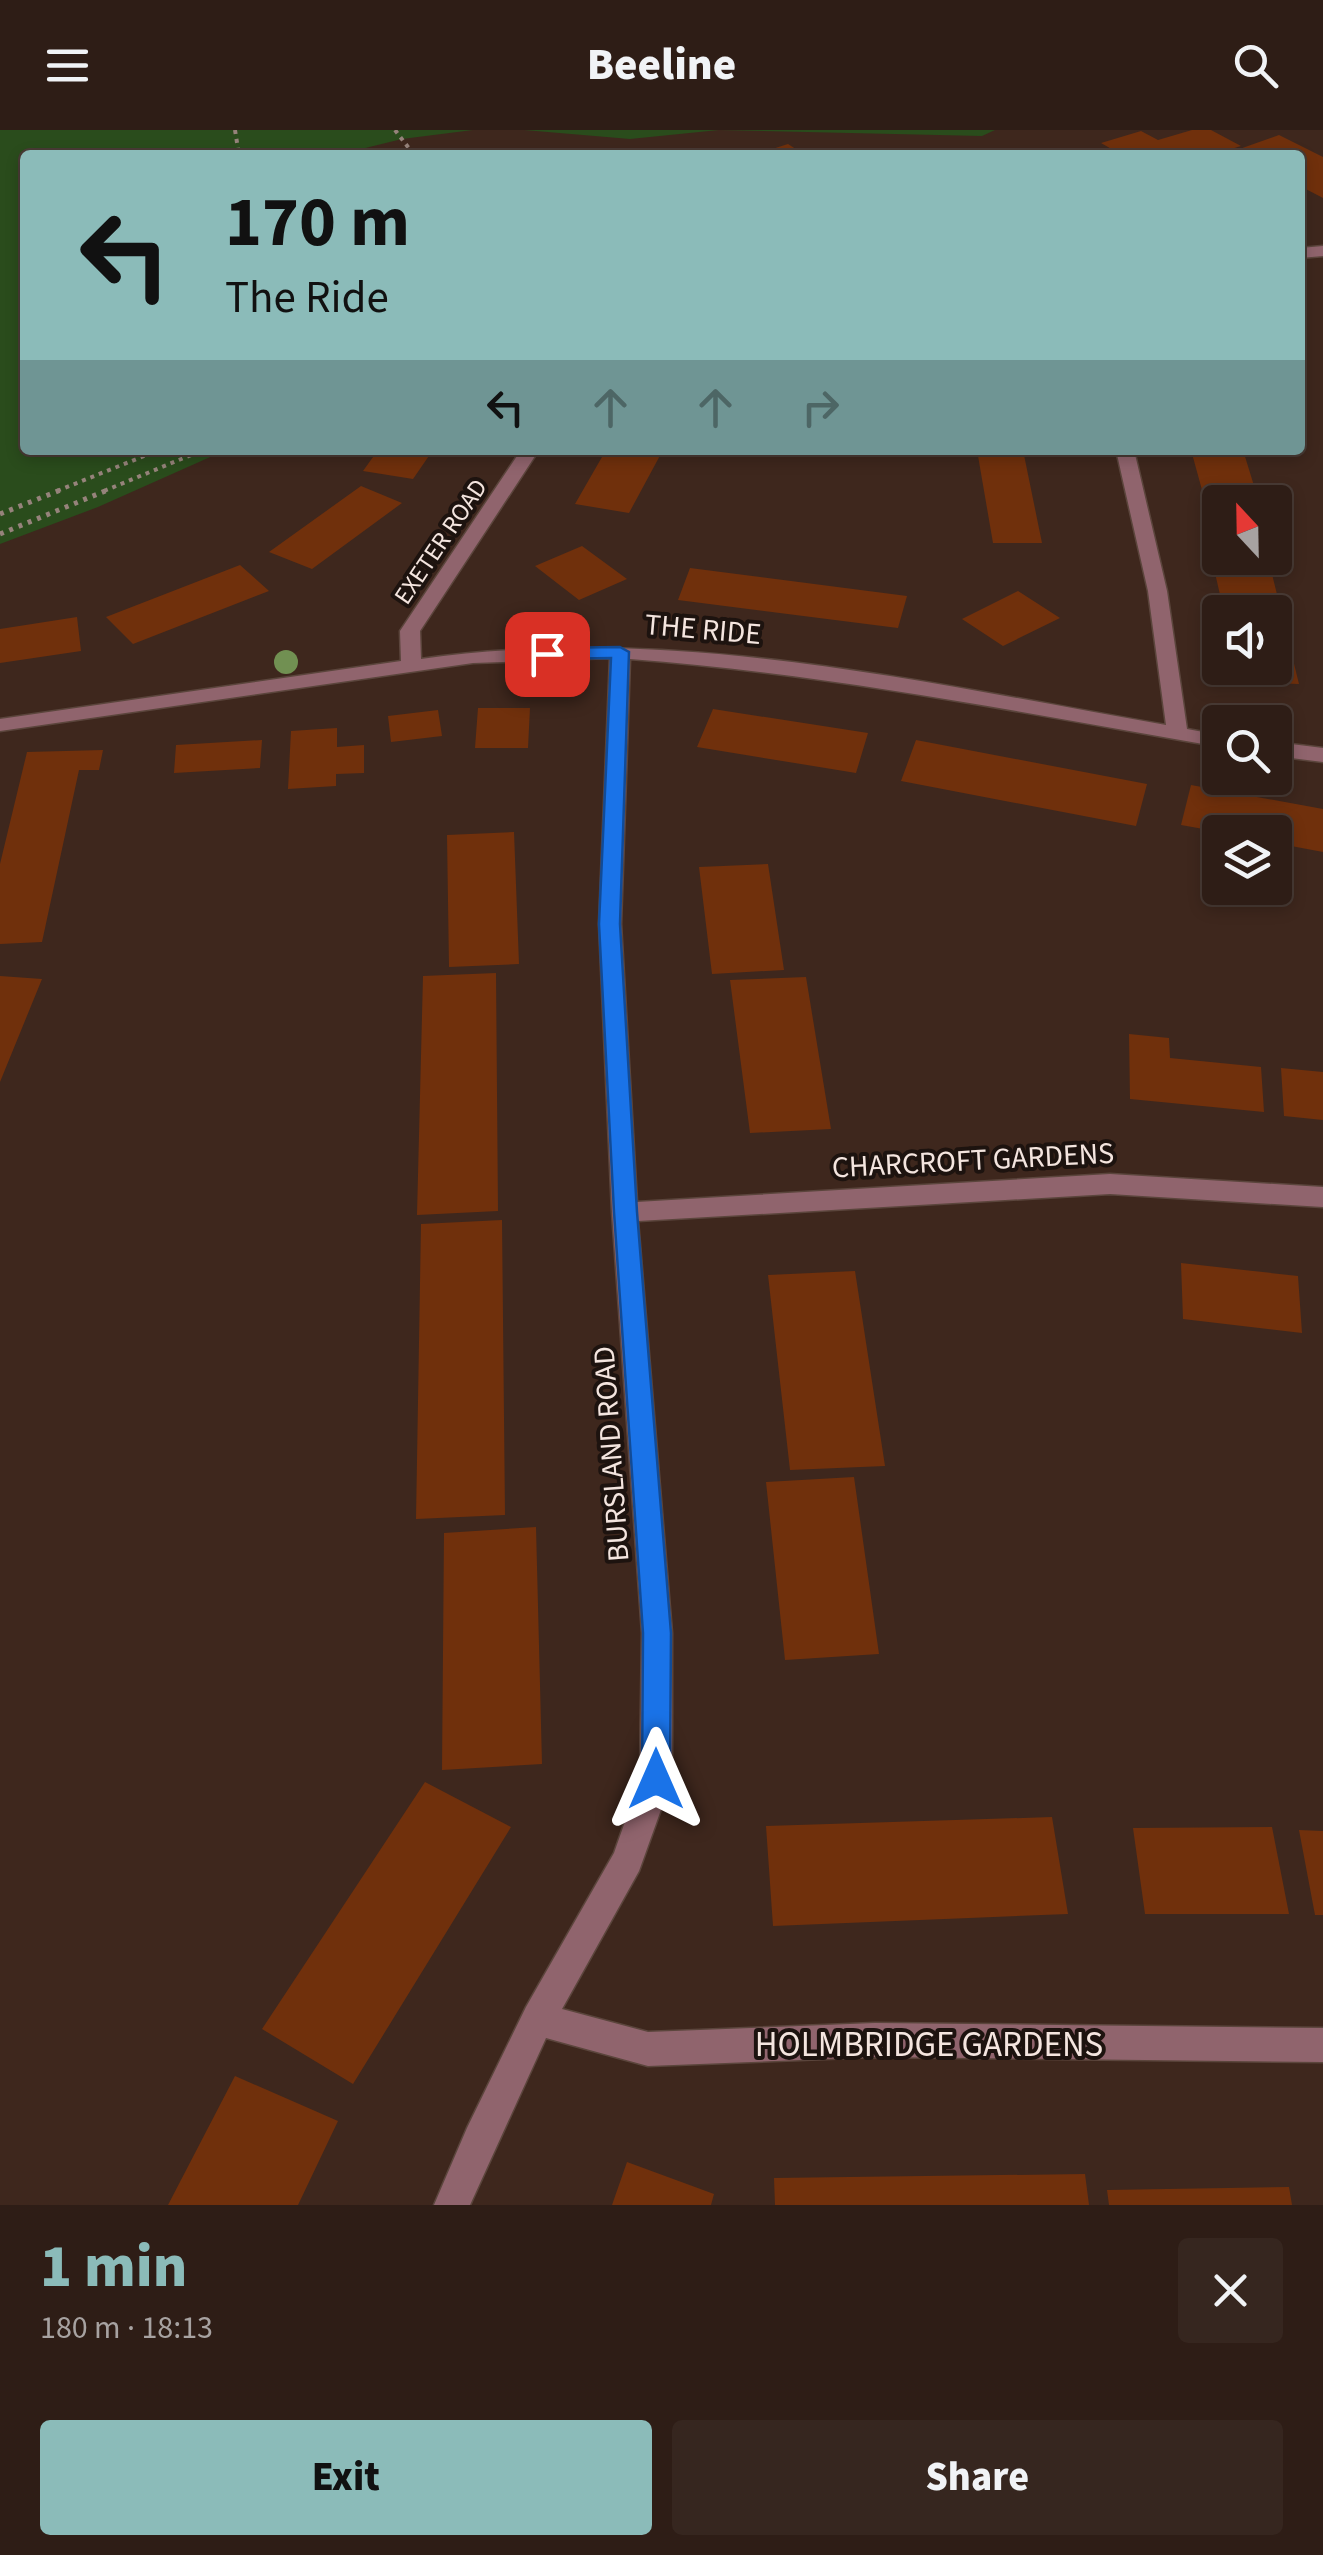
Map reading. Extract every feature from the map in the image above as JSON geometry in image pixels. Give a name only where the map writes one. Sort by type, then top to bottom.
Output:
[{"type":"street","name":"EXETER ROAD","points":[[412,664],[410,630],[527,455]]},
{"type":"street","points":[[1127,455],[1144,513],[1171,669],[1178,735]]},
{"type":"street","name":"THE RIDE","points":[[0,726],[412,664],[473,657],[620,652],[739,661],[860,677],[1202,738]]},
{"type":"street","name":"BURSLAND ROAD","points":[[452,2205],[538,2019],[628,1860],[656,1779],[657,1633],[625,1212],[610,924],[620,652]]},
{"type":"street","points":[[1292,751],[1323,755]]},
{"type":"street","name":"CHARCROFT GARDENS","points":[[625,1212],[1110,1184],[1323,1197]]},
{"type":"street","name":"HOLMBRIDGE GARDENS","points":[[538,2019],[648,2049],[875,2040],[1323,2045]]},
{"type":"path","points":[[395,130],[410,150]]},
{"type":"path","points":[[0,514],[148,455]]},
{"type":"path","points":[[0,534],[190,455]]},
{"type":"green space","points":[[0,130],[473,130],[402,139],[357,150],[20,150],[20,455],[215,455],[98,507],[0,544]]},
{"type":"green space","points":[[524,130],[719,130],[630,139]]},
{"type":"green space","points":[[719,130],[995,130],[982,136]]},
{"type":"building","points":[[1192,130],[1211,130],[1241,146],[1228,150],[1113,150],[1101,143],[1141,131],[1158,140]]},
{"type":"building","points":[[1279,135],[1323,157],[1323,198],[1305,189],[1305,150],[1237,150]]},
{"type":"building","points":[[788,144],[797,150],[769,150]]},
{"type":"building","points":[[374,455],[430,455],[413,479],[363,471]]},
{"type":"building","points":[[603,455],[660,455],[629,513],[575,504]]},
{"type":"building","points":[[978,455],[1024,455],[1042,543],[993,543]]},
{"type":"building","points":[[1192,455],[1245,455],[1254,485],[1202,485],[1202,490]]},
{"type":"building","points":[[361,486],[402,503],[312,569],[269,552]]},
{"type":"building","points":[[582,546],[627,579],[579,600],[535,566]]},
{"type":"building","points":[[240,565],[269,591],[133,644],[106,617]]},
{"type":"building","points":[[690,568],[907,596],[898,628],[678,600]]},
{"type":"building","points":[[1215,575],[1272,575],[1277,595],[1220,595]]},
{"type":"building","points":[[1018,591],[1060,618],[1003,646],[962,619]]},
{"type":"building","points":[[77,617],[81,651],[0,663],[0,629]]},
{"type":"building","points":[[1292,655],[1299,684],[1292,684]]},
{"type":"building","points":[[478,708],[530,708],[528,748],[475,748]]},
{"type":"building","points":[[713,709],[868,733],[856,773],[697,747]]},
{"type":"building","points":[[438,710],[442,736],[391,742],[388,716]]},
{"type":"building","points":[[337,728],[337,747],[364,745],[364,773],[336,774],[336,786],[288,789],[291,731]]},
{"type":"building","points":[[262,740],[260,768],[174,773],[176,745]]},
{"type":"building","points":[[916,740],[1147,784],[1136,826],[901,781]]},
{"type":"building","points":[[103,750],[99,770],[79,770],[42,942],[0,944],[0,864],[27,752]]},
{"type":"building","points":[[1191,785],[1202,787],[1202,795],[1246,795],[1323,809],[1323,852],[1292,846],[1292,815],[1202,815],[1202,829],[1181,825]]},
{"type":"building","points":[[514,832],[519,964],[449,967],[447,835]]},
{"type":"building","points":[[768,864],[784,970],[712,974],[699,867]]},
{"type":"building","points":[[496,973],[498,1211],[417,1215],[423,976]]},
{"type":"building","points":[[0,976],[42,979],[0,1082]]},
{"type":"building","points":[[806,977],[831,1129],[750,1133],[730,980]]},
{"type":"building","points":[[1129,1034],[1169,1038],[1170,1058],[1261,1067],[1264,1112],[1130,1099]]},
{"type":"building","points":[[1281,1068],[1323,1072],[1323,1120],[1284,1116]]},
{"type":"building","points":[[502,1220],[505,1515],[416,1519],[421,1224]]},
{"type":"building","points":[[1181,1263],[1298,1276],[1302,1333],[1183,1319]]},
{"type":"building","points":[[855,1271],[885,1466],[790,1470],[768,1275]]},
{"type":"building","points":[[854,1477],[879,1654],[785,1660],[766,1482]]},
{"type":"building","points":[[536,1527],[542,1764],[442,1770],[444,1533]]},
{"type":"building","points":[[425,1782],[511,1827],[353,2084],[262,2029]]},
{"type":"building","points":[[1052,1817],[1068,1914],[773,1926],[766,1826]]},
{"type":"building","points":[[1272,1827],[1289,1914],[1145,1914],[1133,1828]]},
{"type":"building","points":[[1299,1830],[1323,1831],[1323,1915],[1315,1915]]},
{"type":"building","points":[[235,2076],[338,2121],[298,2205],[168,2205]]},
{"type":"building","points":[[627,2162],[714,2194],[711,2205],[612,2205]]},
{"type":"building","points":[[1085,2174],[1089,2205],[775,2205],[774,2178]]},
{"type":"building","points":[[1289,2187],[1292,2205],[1109,2205],[1107,2190]]},
{"type":"route","points":[[547,654],[620,652],[610,924],[625,1212],[657,1633],[656,1779]]}]
